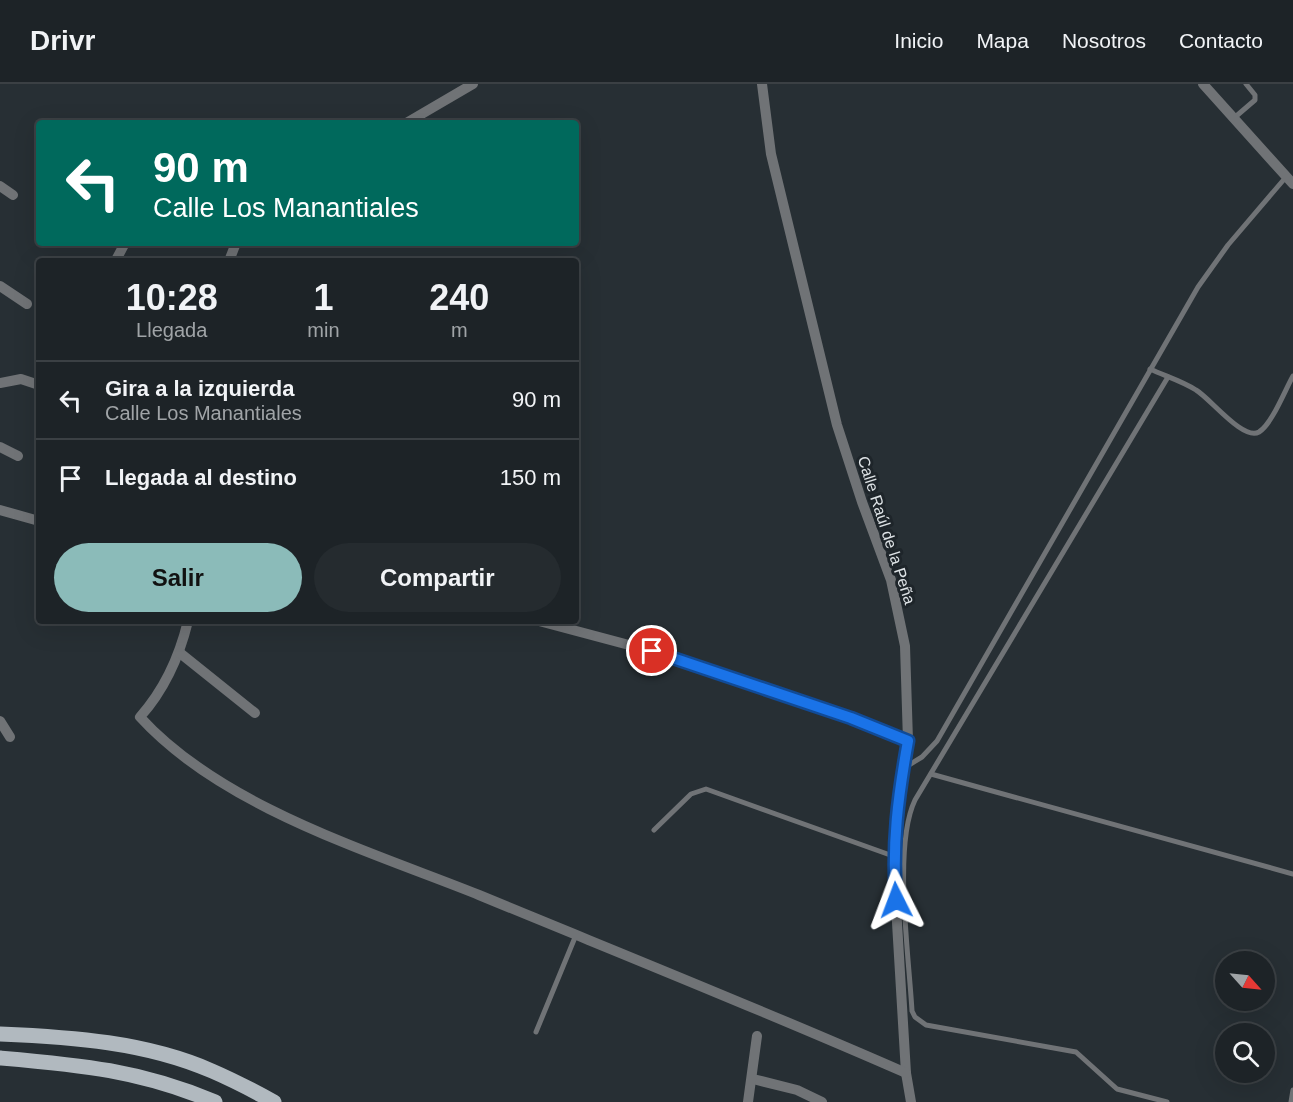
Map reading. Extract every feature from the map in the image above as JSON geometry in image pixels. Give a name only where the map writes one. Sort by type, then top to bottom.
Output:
[{"type":"main road","points":[[0,1034],[123,1044],[211,1070],[274,1102]]},
{"type":"main road","points":[[0,1058],[100,1067],[150,1078],[215,1102]]},
{"type":"street","points":[[411,120],[473,84]]},
{"type":"street","name":"Calle Raúl de la Peña","points":[[762,84],[771,154],[837,425],[899,609],[905,646],[908,741],[895,819],[893,856],[906,1073],[910,1102]]},
{"type":"street","points":[[1203,84],[1290,180]]},
{"type":"street","points":[[0,186],[13,195]]},
{"type":"street","points":[[117,258],[123,246]]},
{"type":"street","points":[[0,286],[27,304]]},
{"type":"street","points":[[0,383],[21,379],[36,384]]},
{"type":"street","points":[[0,447],[18,456]]},
{"type":"street","points":[[0,510],[36,520]]},
{"type":"street","points":[[187,624],[180,653],[155,700],[140,717],[208,774],[284,816],[779,1017],[906,1073]]},
{"type":"street","points":[[550,624],[674,657],[859,721],[908,741]]},
{"type":"street","points":[[180,653],[255,713]]},
{"type":"street","points":[[0,721],[10,737]]},
{"type":"street","points":[[748,1102],[753,1079],[757,1036]]},
{"type":"street","points":[[753,1079],[797,1090],[822,1102]]},
{"type":"lane","points":[[1234,118],[1255,100],[1255,95],[1246,84]]},
{"type":"lane","points":[[903,769],[922,757],[937,741],[1198,287],[1228,245],[1290,180]]},
{"type":"lane","points":[[1150,369],[1197,390],[1241,430],[1253,434],[1258,433],[1267,424],[1293,376]]},
{"type":"lane","points":[[1167,1102],[1117,1089],[1076,1052],[926,1025],[915,1017],[912,1011],[907,930],[905,829],[907,816],[931,774],[1168,377]]},
{"type":"lane","points":[[931,774],[1293,874]]},
{"type":"lane","points":[[654,830],[691,794],[706,789],[893,856]]},
{"type":"lane","points":[[536,1032],[576,935]]},
{"type":"lane","points":[[1291,1102],[1293,1090]]},
{"type":"route","points":[[652,651],[851,718],[908,741],[895,819],[893,856],[896,900]]}]
